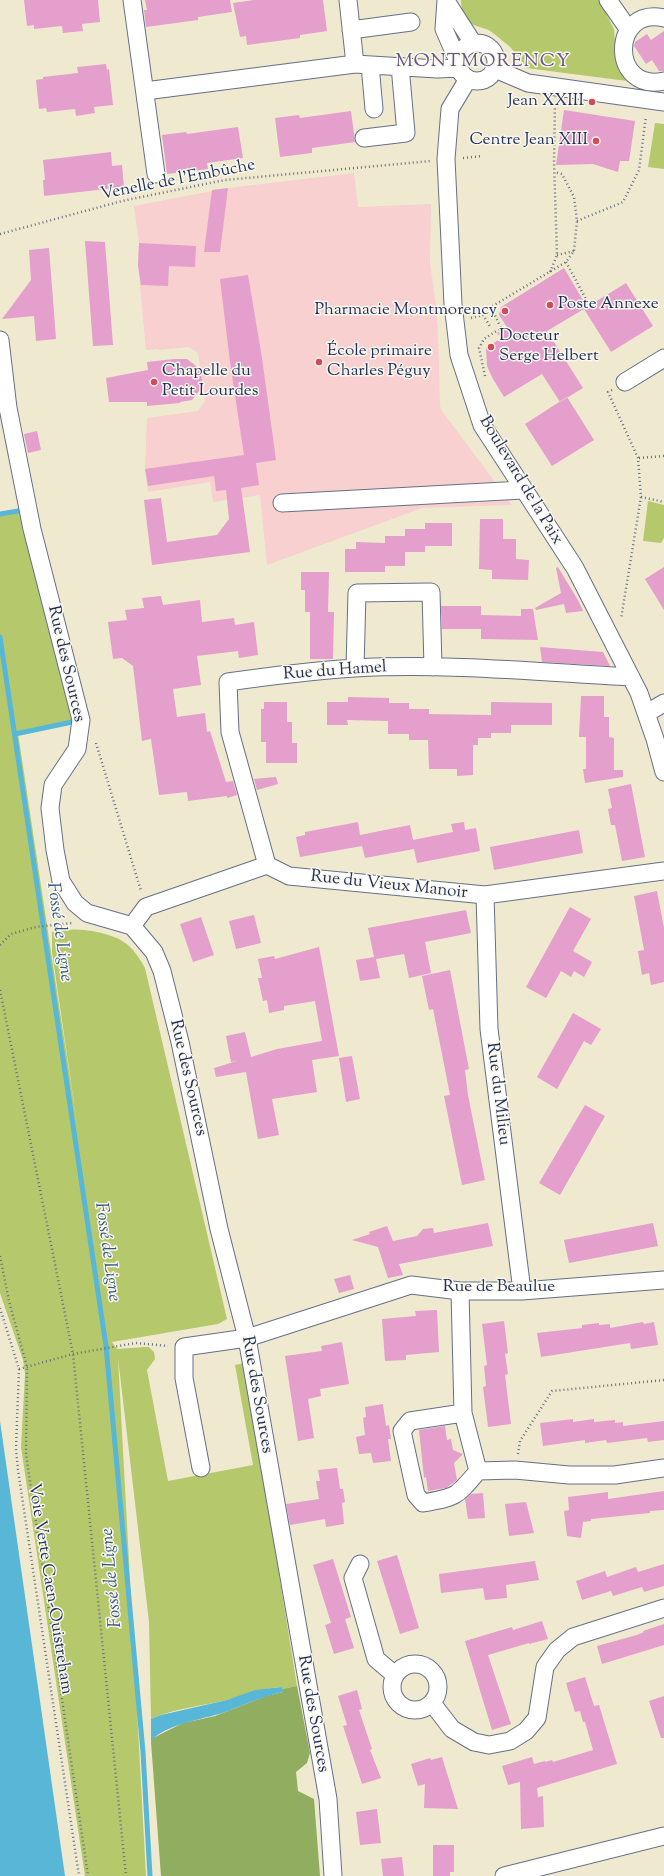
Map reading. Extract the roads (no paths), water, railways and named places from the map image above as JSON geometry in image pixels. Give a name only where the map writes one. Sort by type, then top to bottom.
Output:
[{"type":"street","points":[[132,0],[156,174]]},
{"type":"street","points":[[348,0],[351,30],[374,109]]},
{"type":"street","points":[[608,0],[629,30]]},
{"type":"street","points":[[446,1],[473,43]]},
{"type":"street","points":[[446,1],[444,29],[462,69],[478,81],[485,80],[496,69],[496,59],[490,48],[485,44],[473,43],[460,53],[462,69]]},
{"type":"street","points":[[664,18],[653,17],[644,19],[629,30],[624,39],[622,49],[628,68],[634,75],[652,83],[664,81]]},
{"type":"street","points":[[351,30],[411,22]]},
{"type":"street","points":[[144,91],[362,64],[437,69],[462,69]]},
{"type":"street","points":[[364,138],[406,133],[400,66]]},
{"type":"street","name":"Boulevard de la Paix","points":[[462,69],[450,109],[446,159],[453,304],[459,355],[482,425],[574,568],[631,676],[648,713],[664,772]]},
{"type":"street","points":[[496,69],[528,83],[664,102]]},
{"type":"street","name":"Rue des Sources","points":[[0,340],[8,408],[32,529],[81,720],[77,749],[53,785],[50,808],[55,850],[61,881],[75,903],[87,913],[132,926],[154,952],[162,971],[180,1042],[219,1229],[247,1338],[328,1799],[333,1876]]},
{"type":"street","points":[[625,382],[664,358]]},
{"type":"street","points":[[282,504],[523,490]]},
{"type":"street","points":[[355,668],[357,593],[431,592],[433,667]]},
{"type":"street","name":"Rue du Hamel","points":[[267,865],[230,732],[228,682],[355,668],[433,667],[631,676]]},
{"type":"street","points":[[648,713],[664,703]]},
{"type":"street","points":[[132,926],[146,906],[267,865]]},
{"type":"street","name":"Rue du Vieux Manoir","points":[[267,865],[288,876],[485,895],[664,871]]},
{"type":"street","name":"Rue du Milieu","points":[[485,895],[489,1030],[522,1291]]},
{"type":"street","name":"Rue de Beaulue","points":[[201,1468],[184,1378],[184,1347],[247,1338],[411,1285],[460,1291],[522,1291],[664,1280]]},
{"type":"street","points":[[460,1291],[462,1413],[478,1471]]},
{"type":"street","points":[[462,1413],[410,1421],[402,1431],[416,1495],[423,1503],[448,1499],[459,1494],[478,1471],[515,1470],[569,1475],[615,1475],[664,1468]]},
{"type":"street","points":[[360,1564],[353,1578],[376,1659],[395,1675]]},
{"type":"street","points":[[432,1703],[452,1729],[474,1742],[489,1745],[510,1741],[526,1731],[537,1718],[545,1667],[557,1650],[573,1637],[664,1608]]},
{"type":"street","points":[[414,1664],[429,1668],[437,1681],[438,1689],[432,1703],[418,1710],[404,1708],[393,1697],[391,1689],[395,1675],[407,1665],[414,1664]]},
{"type":"street","points":[[504,1876],[664,1836]]},
{"type":"water","points":[[0,1421],[65,1876],[0,1876]]},
{"type":"water","points":[[282,1687],[283,1692],[262,1698],[220,1714],[186,1723],[164,1731],[156,1736],[151,1742],[151,1719],[161,1715],[227,1700],[255,1690]]},
{"type":"waterway","points":[[0,514],[24,510]]},
{"type":"waterway","name":"Fossé de Ligne","points":[[0,637],[106,1346],[143,1752],[150,1876]]},
{"type":"waterway","points":[[15,734],[77,721]]},
{"type":"place","name":"Jean XXIII","points":[[592,102]]},
{"type":"place","name":"Centre Jean XIII","points":[[596,141]]},
{"type":"place","name":"Poste Annexe","points":[[550,305]]},
{"type":"place","name":"Pharmacie Montmorency","points":[[505,311]]},
{"type":"place","name":"Docteur Serge Helbert","points":[[491,347]]},
{"type":"place","name":"École primaire Charles Péguy","points":[[319,362]]},
{"type":"place","name":"Chapelle du Petit Lourdes","points":[[154,382]]},
{"type":"district","name":"MONTMORENCY","points":[[483,63]]}]
